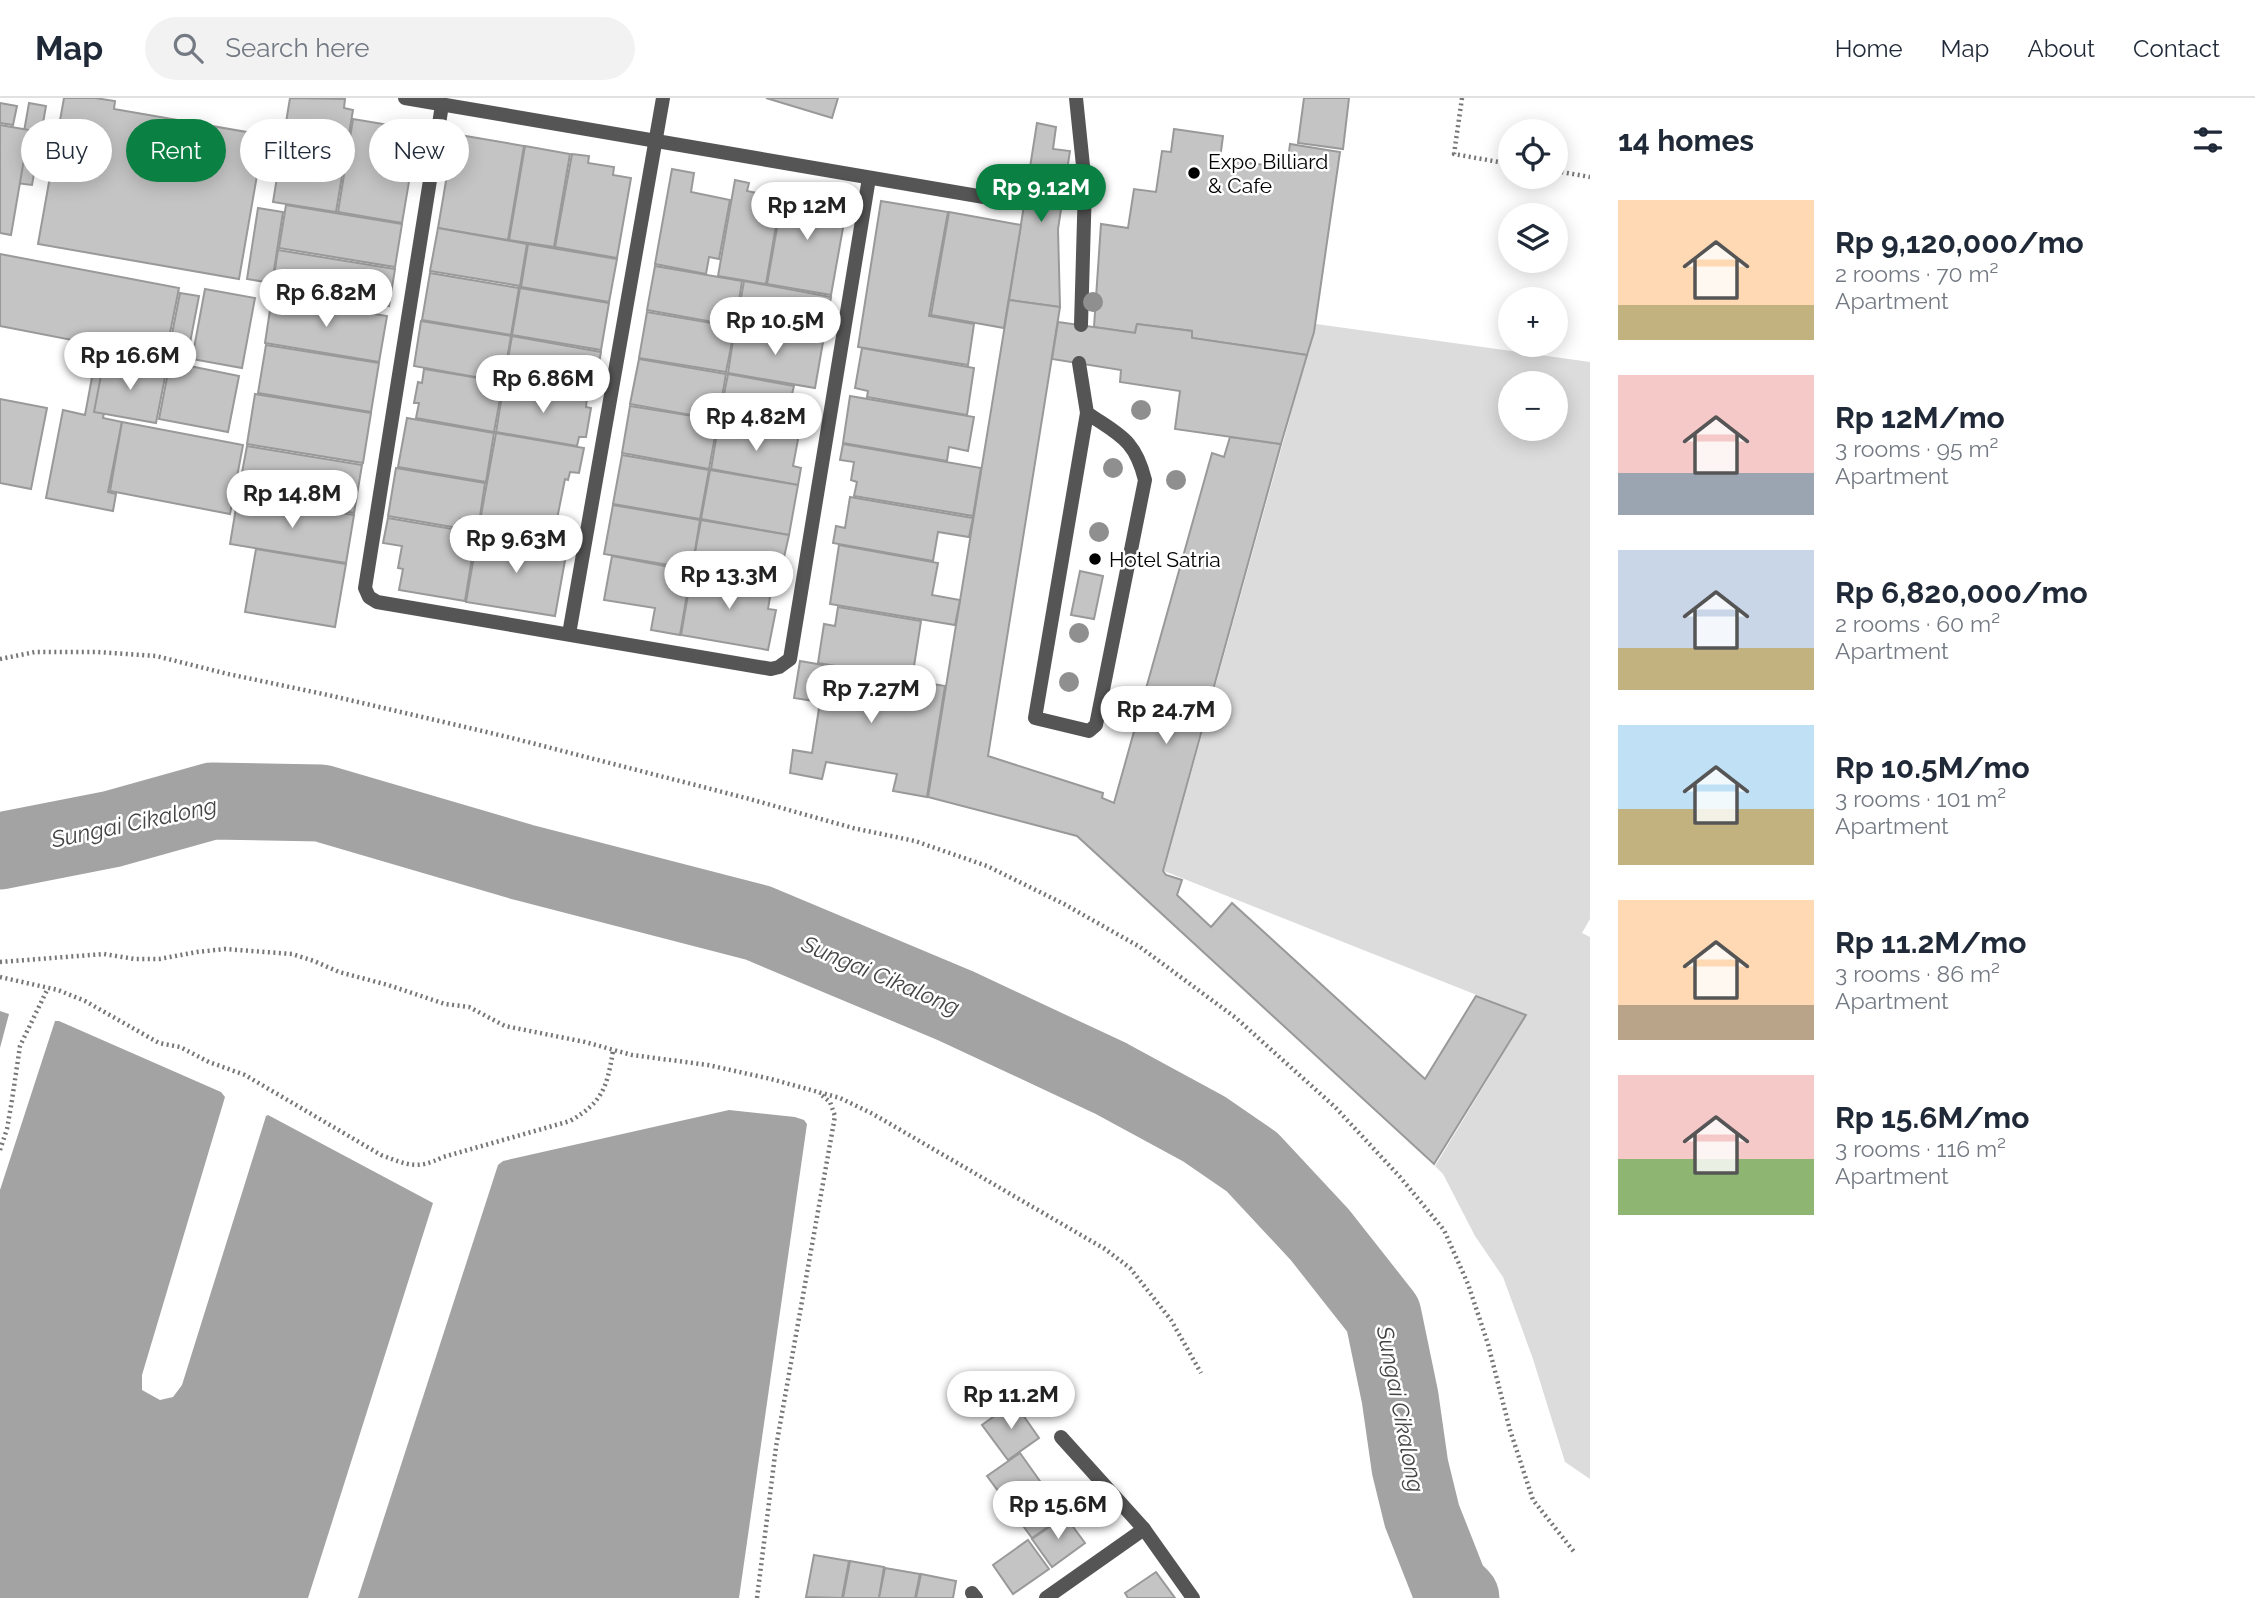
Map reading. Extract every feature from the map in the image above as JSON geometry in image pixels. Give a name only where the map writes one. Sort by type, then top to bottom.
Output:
[{"type":"street","points":[[405,98],[1013,202]]},
{"type":"street","points":[[569,634],[663,98]]},
{"type":"street","points":[[1076,98],[1085,185],[1081,325]]},
{"type":"street","points":[[442,105],[366,593],[377,602],[771,669],[790,659],[869,178]]},
{"type":"street","points":[[1079,363],[1087,413],[1035,718],[1089,732],[1096,725],[1145,480],[1140,459],[1127,441],[1087,413]]},
{"type":"street","points":[[1061,1437],[1144,1529],[1193,1598]]},
{"type":"street","points":[[1046,1598],[1144,1529]]},
{"type":"path","points":[[1462,98],[1454,154],[1498,162]]},
{"type":"path","points":[[1568,174],[1590,177]]},
{"type":"path","points":[[0,659],[35,652],[156,656],[512,738],[853,828],[915,841],[987,866],[1064,904],[1140,947],[1236,1018],[1335,1107],[1400,1177],[1444,1230],[1468,1284],[1489,1344],[1510,1430],[1533,1500],[1574,1553]]},
{"type":"path","points":[[0,962],[104,954],[135,959],[159,959],[197,951],[225,949],[292,954],[339,972],[445,1004],[470,1007],[505,1026],[585,1042],[613,1051],[708,1065],[840,1098],[873,1114],[1105,1249],[1129,1268],[1171,1321],[1201,1373]]},
{"type":"path","points":[[0,977],[48,988],[85,1001],[159,1042],[245,1075],[381,1155],[405,1164],[426,1165],[443,1157],[570,1121],[587,1111],[600,1098],[608,1081],[613,1051]]},
{"type":"path","points":[[0,1150],[9,1119],[19,1046],[48,988]]},
{"type":"path","points":[[757,1598],[775,1447],[835,1116],[830,1102],[816,1090]]},
{"type":"shaded area","points":[[1316,324],[1498,349],[1498,357],[1554,357],[1590,362],[1590,919],[1582,933],[1590,937],[1590,1479],[1565,1462],[1533,1359],[1503,1277],[1475,1236],[1443,1174],[1435,1166],[1527,1015],[1164,871]]},
{"type":"shaded area","points":[[0,1011],[9,1014],[0,1048]]},
{"type":"shaded area","points":[[55,1021],[221,1092],[225,1097],[142,1375],[142,1390],[160,1400],[173,1397],[182,1385],[266,1116],[433,1203],[308,1598],[0,1598],[0,1190]]},
{"type":"shaded area","points":[[729,1110],[795,1117],[807,1124],[739,1598],[358,1598],[498,1165],[503,1161]]},
{"type":"building","points":[[64,98],[95,98],[115,101],[114,109],[172,119],[126,119],[126,182],[226,182],[226,128],[240,131],[240,182],[256,182],[239,279],[38,244],[49,182],[112,182],[112,119],[60,119]]},
{"type":"building","points":[[290,98],[345,99],[344,108],[353,110],[352,119],[287,119]]},
{"type":"building","points":[[766,98],[838,98],[832,118]]},
{"type":"building","points":[[1304,98],[1349,98],[1343,149],[1298,143]]},
{"type":"building","points":[[0,103],[17,106],[13,125],[0,123]]},
{"type":"building","points":[[29,103],[46,106],[44,119],[26,119]]},
{"type":"building","points":[[355,119],[369,122],[369,182],[409,182],[402,223],[338,212],[343,182],[355,182]]},
{"type":"building","points":[[1037,123],[1056,127],[1053,149],[1070,151],[1058,229],[1060,307],[1009,300]]},
{"type":"building","points":[[0,125],[21,129],[21,177],[11,235],[0,233]]},
{"type":"building","points":[[1174,129],[1223,136],[1220,159],[1287,168],[1290,144],[1340,152],[1314,332],[1307,355],[1192,338],[1192,331],[1137,324],[1135,333],[1094,327],[1101,224],[1128,228],[1134,189],[1156,192],[1162,151],[1171,152]]},
{"type":"building","points":[[469,137],[524,146],[508,240],[438,228],[446,182],[469,182]]},
{"type":"building","points":[[525,146],[570,154],[554,247],[509,240]]},
{"type":"building","points":[[21,149],[21,182],[33,182],[32,185],[15,183]]},
{"type":"building","points":[[572,154],[589,156],[588,163],[614,167],[613,175],[631,178],[617,258],[555,247]]},
{"type":"building","points":[[672,169],[694,173],[691,192],[730,200],[719,259],[709,257],[706,274],[655,264]]},
{"type":"building","points":[[735,180],[749,183],[747,191],[766,195],[765,199],[780,202],[766,284],[718,276]]},
{"type":"building","points":[[276,182],[341,182],[336,212],[273,202]]},
{"type":"building","points":[[784,189],[848,200],[831,295],[767,284]]},
{"type":"building","points":[[881,201],[948,212],[929,316],[974,324],[968,365],[858,347]]},
{"type":"building","points":[[286,205],[402,224],[395,267],[279,248]]},
{"type":"building","points":[[258,208],[283,212],[272,283],[247,279]]},
{"type":"building","points":[[949,212],[1021,225],[1004,328],[931,315]]},
{"type":"building","points":[[438,228],[527,244],[520,286],[430,271]]},
{"type":"building","points":[[528,244],[617,259],[609,302],[521,287]]},
{"type":"building","points":[[278,250],[395,269],[389,306],[323,295],[322,304],[271,295]]},
{"type":"building","points":[[0,254],[179,288],[165,358],[116,348],[103,418],[122,422],[108,492],[116,494],[113,511],[46,498],[63,410],[85,415],[98,345],[0,326]]},
{"type":"building","points":[[655,266],[742,281],[735,326],[647,310]]},
{"type":"building","points":[[430,273],[519,288],[511,335],[422,320]]},
{"type":"building","points":[[744,281],[831,297],[823,341],[736,326]]},
{"type":"building","points":[[520,288],[609,303],[601,350],[512,335]]},
{"type":"building","points":[[205,289],[255,298],[242,368],[192,359]]},
{"type":"building","points":[[180,293],[199,296],[189,348],[170,344]]},
{"type":"building","points":[[272,297],[387,316],[379,362],[265,343]]},
{"type":"building","points":[[1009,300],[1060,307],[988,756],[1103,793],[1102,798],[1114,803],[1212,453],[1224,457],[1230,437],[1281,444],[1163,871],[1166,875],[1182,880],[1177,895],[1211,927],[1232,903],[1425,1079],[1476,996],[1526,1015],[1434,1164],[1077,836],[928,797]]},
{"type":"building","points":[[647,312],[735,327],[726,372],[639,358]]},
{"type":"building","points":[[421,321],[511,336],[503,382],[414,366]]},
{"type":"building","points":[[1058,322],[1135,333],[1137,324],[1192,331],[1192,338],[1307,355],[1281,444],[1175,429],[1180,391],[1120,382],[1121,370],[1052,359]]},
{"type":"building","points":[[735,327],[823,342],[815,388],[728,373]]},
{"type":"building","points":[[512,336],[601,352],[593,396],[504,382]]},
{"type":"building","points":[[266,345],[379,363],[371,412],[258,393]]},
{"type":"building","points":[[862,348],[974,368],[967,415],[867,397],[868,391],[855,388]]},
{"type":"building","points":[[639,359],[726,374],[718,420],[630,404]]},
{"type":"building","points":[[104,360],[166,372],[156,423],[94,412]]},
{"type":"building","points":[[170,362],[239,376],[228,432],[159,419]]},
{"type":"building","points":[[424,369],[503,382],[494,432],[416,418],[419,403],[414,403]]},
{"type":"building","points":[[728,374],[794,386],[792,394],[813,401],[807,435],[719,420]]},
{"type":"building","points":[[504,383],[587,397],[586,407],[591,408],[586,437],[579,437],[577,446],[496,432]]},
{"type":"building","points":[[255,394],[371,413],[363,463],[247,444]]},
{"type":"building","points":[[850,396],[974,417],[968,451],[949,447],[947,461],[843,443]]},
{"type":"building","points":[[0,399],[47,408],[31,489],[0,483]]},
{"type":"building","points":[[630,406],[718,420],[709,469],[622,453]]},
{"type":"building","points":[[407,418],[494,433],[486,482],[398,467]]},
{"type":"building","points":[[719,421],[799,434],[793,466],[801,468],[798,485],[711,469]]},
{"type":"building","points":[[122,422],[243,445],[230,514],[110,491]]},
{"type":"building","points":[[496,433],[584,448],[579,473],[570,472],[568,480],[565,479],[555,529],[560,530],[557,546],[478,532]]},
{"type":"building","points":[[843,444],[981,468],[973,516],[854,496],[857,482],[851,480],[854,462],[840,460]]},
{"type":"building","points":[[247,446],[362,465],[354,513],[238,494]]},
{"type":"building","points":[[622,455],[709,470],[700,519],[613,504]]},
{"type":"building","points":[[396,468],[485,483],[479,523],[460,519],[458,528],[388,516]]},
{"type":"building","points":[[710,470],[798,485],[789,535],[701,519]]},
{"type":"building","points":[[238,496],[354,515],[346,563],[230,544]]},
{"type":"building","points":[[850,497],[973,518],[969,537],[938,532],[933,561],[833,543],[836,526],[845,528]]},
{"type":"building","points":[[613,505],[700,520],[692,569],[604,554]]},
{"type":"building","points":[[388,518],[476,533],[465,601],[399,590],[403,569],[398,568],[402,546],[383,543]]},
{"type":"building","points":[[701,520],[789,535],[778,584],[692,569]]},
{"type":"building","points":[[478,533],[567,549],[555,616],[466,602]]},
{"type":"building","points":[[839,545],[938,563],[932,595],[960,600],[955,625],[830,604]]},
{"type":"building","points":[[256,549],[346,564],[335,627],[245,612]]},
{"type":"building","points":[[612,556],[691,571],[680,635],[651,630],[655,608],[604,600]]},
{"type":"building","points":[[692,571],[772,585],[768,609],[776,610],[768,650],[681,635]]},
{"type":"building","points":[[1080,571],[1103,576],[1094,619],[1071,615]]},
{"type":"building","points":[[838,607],[921,621],[912,679],[818,663],[824,624],[835,626]]},
{"type":"building","points":[[800,661],[945,686],[927,797],[893,791],[897,774],[826,762],[822,779],[790,773],[793,750],[812,753],[820,702],[794,698]]},
{"type":"building","points":[[1014,1402],[1039,1438],[1008,1460],[982,1425]]},
{"type":"building","points":[[1020,1453],[1042,1484],[1010,1507],[987,1476]]},
{"type":"building","points":[[1043,1485],[1065,1515],[1032,1538],[1010,1508]]},
{"type":"building","points":[[1065,1516],[1085,1543],[1052,1567],[1032,1539]]},
{"type":"building","points":[[1028,1540],[1049,1569],[1013,1594],[993,1565]]},
{"type":"building","points":[[814,1555],[849,1561],[842,1598],[806,1597]]},
{"type":"building","points":[[850,1561],[884,1567],[879,1598],[843,1598]]},
{"type":"building","points":[[885,1568],[920,1574],[915,1598],[879,1598]]},
{"type":"building","points":[[1156,1572],[1175,1598],[1128,1598],[1125,1593]]},
{"type":"building","points":[[921,1574],[956,1581],[953,1598],[916,1598]]},
{"type":"waterway","name":"Sungai Cikalong","points":[[0,851],[112,829],[212,801],[321,803],[522,862],[758,923],[956,1006],[1110,1078],[1204,1129],[1252,1162],[1320,1235],[1383,1315],[1400,1397],[1410,1467],[1422,1516],[1450,1587],[1461,1598]]},
{"type":"place","name":"Expo Billiard & Cafe","points":[[1194,173]]},
{"type":"place","name":"Hotel Satria","points":[[1095,559]]}]
